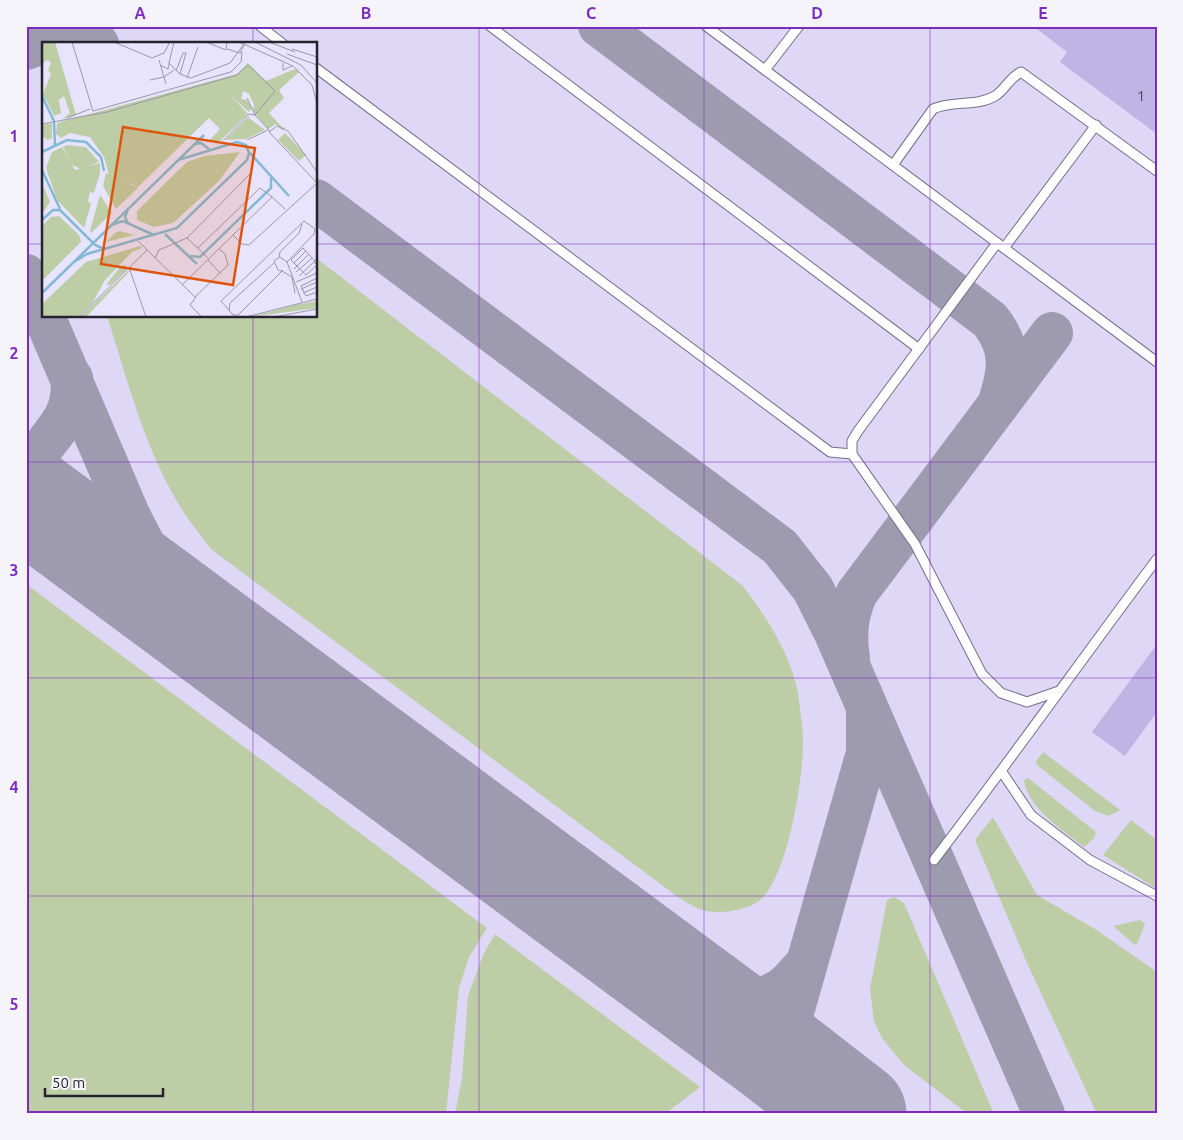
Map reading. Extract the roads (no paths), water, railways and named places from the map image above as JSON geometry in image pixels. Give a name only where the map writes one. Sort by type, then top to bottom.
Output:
[{"type":"lane","points":[[260,26],[281,42]]},
{"type":"lane","points":[[490,26],[918,349]]},
{"type":"lane","points":[[706,26],[1157,362]]},
{"type":"lane","points":[[765,70],[799,26]]},
{"type":"lane","points":[[318,69],[830,452],[852,454]]},
{"type":"lane","points":[[893,165],[933,109],[943,105],[981,101],[996,96],[1013,76],[1021,72],[1157,171]]},
{"type":"lane","points":[[1059,691],[1027,702],[1002,693],[982,674],[915,544],[852,454],[852,441],[918,349],[1096,125]]},
{"type":"lane","points":[[934,860],[1002,772],[1059,691],[1157,559]]},
{"type":"lane","points":[[1002,772],[1031,815],[1090,860],[1157,896]]}]
